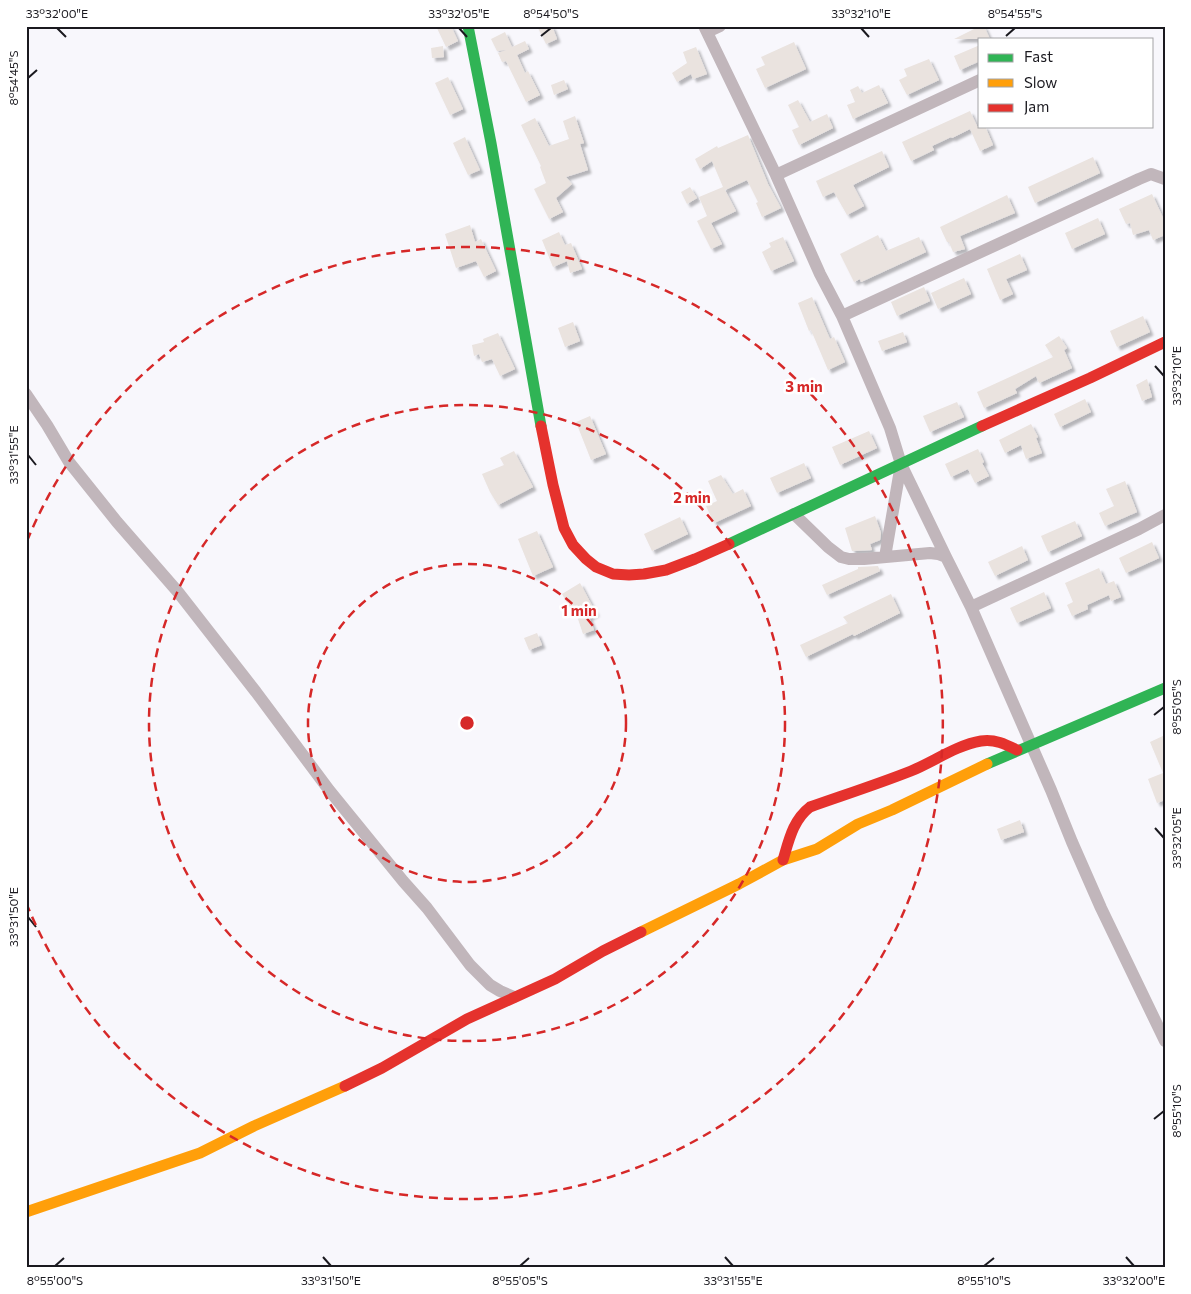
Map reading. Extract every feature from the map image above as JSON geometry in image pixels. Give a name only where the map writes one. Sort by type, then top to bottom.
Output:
[{"type":"street","points":[[468,26],[551,476],[564,528],[573,545],[596,567],[613,574],[644,574],[666,570],[695,559],[1165,342]]},
{"type":"street","points":[[720,26],[706,29],[776,175],[820,274],[842,316],[890,428],[901,464],[971,607],[1072,842],[1165,1041]]},
{"type":"street","points":[[776,175],[978,81]]},
{"type":"street","points":[[842,316],[1151,174],[1165,179]]},
{"type":"street","points":[[26,394],[69,462],[117,522],[178,592],[329,790],[402,881],[433,916],[470,965],[490,985],[514,997]]},
{"type":"street","points":[[885,556],[901,464]]},
{"type":"street","points":[[794,514],[828,547],[840,556],[849,559],[930,553],[946,557]]},
{"type":"street","points":[[971,607],[1139,529],[1165,514]]},
{"type":"street","points":[[26,1212],[200,1153],[254,1126],[357,1082],[448,1030],[555,979],[603,951],[739,884],[783,860],[818,849],[858,824],[892,810],[1017,750],[1165,688]]},
{"type":"street","points":[[783,860],[791,834],[800,816],[803,811],[810,807],[912,771],[967,744],[983,741],[1004,742],[1017,750]]},
{"type":"building","points":[[436,26],[451,26],[458,41],[446,47]]},
{"type":"building","points":[[537,26],[552,26],[557,39],[546,44]]},
{"type":"building","points":[[980,26],[984,26],[990,38],[978,39],[954,39]]},
{"type":"building","points":[[505,32],[512,47],[525,41],[529,49],[517,55],[525,73],[528,71],[540,95],[526,102],[506,61],[502,62],[498,53],[506,50],[497,51],[491,39]]},
{"type":"building","points":[[794,42],[806,69],[765,88],[756,69],[765,65],[761,57]]},
{"type":"building","points":[[443,46],[444,57],[432,58],[431,48]]},
{"type":"building","points":[[978,46],[978,62],[960,70],[954,56]]},
{"type":"building","points":[[696,47],[707,74],[693,79],[691,74],[677,82],[672,73],[687,63],[683,52]]},
{"type":"building","points":[[929,59],[939,80],[907,95],[899,80],[907,76],[904,69]]},
{"type":"building","points":[[448,77],[463,109],[450,115],[435,83]]},
{"type":"building","points":[[564,80],[568,89],[554,95],[551,85]]},
{"type":"building","points":[[879,85],[888,103],[853,119],[847,105],[855,102],[850,90],[858,86],[862,93]]},
{"type":"building","points":[[798,100],[810,122],[827,114],[833,128],[799,145],[792,130],[799,127],[788,105]]},
{"type":"building","points":[[970,111],[978,128],[986,128],[993,145],[980,151],[970,129],[932,146],[934,150],[911,161],[902,142]]},
{"type":"building","points":[[575,116],[584,143],[580,144],[588,170],[566,177],[572,184],[556,198],[563,212],[549,219],[534,189],[546,183],[541,166],[521,125],[535,118],[549,146],[569,139],[563,121]]},
{"type":"building","points":[[748,135],[768,184],[781,208],[762,217],[756,203],[758,202],[747,180],[725,190],[736,211],[711,223],[722,244],[711,249],[697,221],[707,216],[699,197],[723,187],[712,161],[700,169],[695,159],[717,146],[718,148]]},
{"type":"building","points":[[465,137],[480,170],[468,175],[453,143]]},
{"type":"building","points":[[882,151],[889,167],[853,185],[864,206],[847,215],[834,192],[823,197],[816,181]]},
{"type":"building","points":[[1093,157],[1100,173],[1035,203],[1028,187]]},
{"type":"building","points":[[690,187],[697,198],[687,204],[681,192]]},
{"type":"building","points":[[1152,194],[1165,222],[1165,235],[1153,240],[1149,230],[1133,235],[1130,223],[1126,224],[1119,209]]},
{"type":"building","points":[[1007,195],[1015,213],[960,236],[965,249],[953,252],[940,227]]},
{"type":"building","points":[[1098,218],[1105,234],[1072,249],[1065,233]]},
{"type":"building","points":[[470,225],[475,242],[481,239],[496,271],[484,277],[476,261],[456,268],[445,234]]},
{"type":"building","points":[[559,232],[565,245],[571,243],[582,269],[570,273],[567,261],[553,267],[542,240]]},
{"type":"building","points":[[878,235],[886,251],[919,237],[926,252],[861,282],[860,279],[854,282],[840,254]]},
{"type":"building","points":[[783,237],[794,261],[771,271],[762,252],[771,247],[769,243]]},
{"type":"building","points":[[1020,254],[1027,270],[1006,279],[1013,294],[1000,300],[987,269]]},
{"type":"building","points":[[964,278],[971,294],[938,309],[931,293]]},
{"type":"building","points":[[924,287],[930,301],[897,316],[891,302]]},
{"type":"building","points":[[812,297],[830,339],[834,337],[845,362],[828,370],[798,303]]},
{"type":"building","points":[[1143,316],[1150,332],[1117,347],[1110,331]]},
{"type":"building","points":[[573,322],[580,341],[565,347],[558,328]]},
{"type":"building","points":[[903,332],[907,342],[882,351],[878,341]]},
{"type":"building","points":[[498,333],[515,369],[500,376],[492,359],[482,362],[479,354],[474,356],[472,345],[484,342],[483,339]]},
{"type":"building","points":[[1059,336],[1067,348],[1064,350],[1072,368],[1039,383],[1036,376],[1015,389],[1017,393],[984,408],[977,392],[1053,357],[1045,345]]},
{"type":"building","points":[[1147,379],[1152,397],[1142,401],[1136,385]]},
{"type":"building","points":[[1085,399],[1091,412],[1060,427],[1054,414]]},
{"type":"building","points":[[957,402],[964,417],[930,432],[923,416]]},
{"type":"building","points":[[590,416],[606,454],[591,460],[576,422]]},
{"type":"building","points":[[1031,424],[1038,437],[1036,438],[1042,453],[1026,459],[1021,445],[1005,453],[999,440]]},
{"type":"building","points":[[869,431],[877,448],[840,465],[832,447]]},
{"type":"building","points":[[978,449],[984,462],[982,463],[989,476],[975,483],[968,469],[951,477],[945,464]]},
{"type":"building","points":[[514,451],[533,487],[498,505],[482,474],[504,465],[500,458]]},
{"type":"building","points":[[804,463],[811,478],[777,493],[770,478]]},
{"type":"building","points":[[721,475],[733,494],[743,489],[751,506],[714,523],[706,506],[717,501],[708,481]]},
{"type":"building","points":[[1125,481],[1137,512],[1105,526],[1099,513],[1114,506],[1106,489]]},
{"type":"building","points":[[875,516],[881,533],[880,540],[870,544],[872,550],[852,551],[845,528]]},
{"type":"building","points":[[680,517],[688,534],[652,551],[644,534]]},
{"type":"building","points":[[1075,521],[1082,536],[1048,552],[1041,536]]},
{"type":"building","points":[[537,531],[553,567],[533,576],[518,539]]},
{"type":"building","points":[[1152,542],[1159,558],[1126,573],[1119,558]]},
{"type":"building","points":[[1022,546],[1028,560],[995,576],[988,562]]},
{"type":"building","points":[[878,566],[880,571],[827,595],[822,585],[858,569],[858,567]]},
{"type":"building","points":[[1099,568],[1106,584],[1114,581],[1121,597],[1111,601],[1109,595],[1087,605],[1088,609],[1072,616],[1067,605],[1073,602],[1065,583]]},
{"type":"building","points":[[580,583],[596,613],[589,617],[594,630],[583,634],[575,610],[572,612],[562,594]]},
{"type":"building","points":[[1044,592],[1051,608],[1017,623],[1010,608]]},
{"type":"building","points":[[891,594],[900,613],[806,657],[800,645],[848,623],[843,617]]},
{"type":"building","points":[[537,633],[542,645],[529,650],[524,638]]},
{"type":"building","points":[[1165,735],[1165,800],[1157,803],[1148,779],[1163,773],[1150,742]]},
{"type":"building","points":[[1020,820],[1024,832],[1001,840],[997,829]]},
{"type":"traffic: fast","points":[[468,26],[491,143],[541,426]]},
{"type":"traffic: fast","points":[[729,544],[982,426]]},
{"type":"traffic: fast","points":[[987,764],[1165,688]]},
{"type":"traffic: slow","points":[[641,932],[739,884],[783,860],[817,849],[858,824],[892,810],[987,764]]},
{"type":"traffic: slow","points":[[26,1212],[200,1153],[254,1126],[345,1086]]},
{"type":"traffic: jam","points":[[982,426],[1165,342]]},
{"type":"traffic: jam","points":[[541,426],[564,528],[573,545],[596,567],[613,574],[644,574],[666,570],[729,544]]},
{"type":"traffic: jam","points":[[783,860],[799,818],[810,807],[911,771],[972,743],[995,741],[1017,750]]},
{"type":"traffic: jam","points":[[345,1086],[382,1068],[467,1019],[555,979],[603,951],[641,932]]}]
